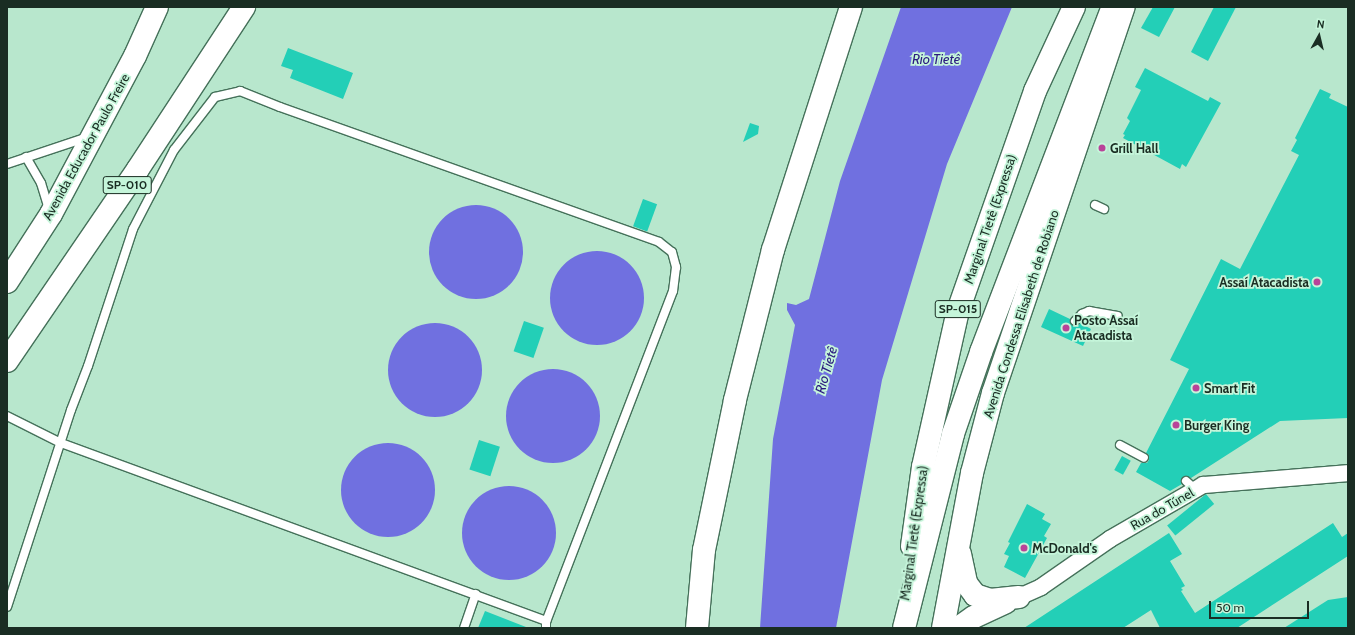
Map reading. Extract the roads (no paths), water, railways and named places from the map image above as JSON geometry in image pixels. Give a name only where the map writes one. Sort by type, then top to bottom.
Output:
[{"type":"highway","name":"Avenida Educador Paulo Freire","points":[[7,282],[50,214],[94,135],[135,56],[157,7]]},
{"type":"highway","name":"SP-010","points":[[7,361],[138,169],[244,7]]},
{"type":"highway","points":[[697,628],[704,550],[735,400],[773,250],[851,7]]},
{"type":"highway","name":"Marginal Tietê (Expressa)","points":[[901,628],[923,467],[958,311],[1035,91],[1074,7]]},
{"type":"highway","points":[[904,628],[956,426],[1000,302],[1113,7]]},
{"type":"highway","name":"Avenida Condessa Elisabeth de Robiano","points":[[943,628],[972,473],[993,393],[1124,7]]},
{"type":"highway","points":[[958,542],[966,583],[974,596],[990,600],[1019,597]]},
{"type":"highway","points":[[958,628],[974,616],[1019,597]]},
{"type":"street","name":"Rua do Túnel","points":[[1019,597],[1041,587],[1191,485],[1348,473]]},
{"type":"lane","points":[[7,416],[61,443],[476,594],[546,624],[673,291],[676,267],[672,252],[659,242],[280,107],[240,91],[215,97],[174,150],[133,229],[61,443],[7,607]]},
{"type":"lane","points":[[7,164],[94,135]]},
{"type":"lane","points":[[26,157],[41,183],[50,214]]},
{"type":"lane","points":[[1095,205],[1104,208]]},
{"type":"lane","points":[[1075,321],[1089,310],[1118,316]]},
{"type":"lane","points":[[1120,445],[1144,458]]},
{"type":"lane","points":[[464,628],[476,594]]},
{"type":"water","name":"Rio Tietê","points":[[901,7],[1012,7],[947,164],[882,380],[836,628],[760,628],[773,439],[795,325],[787,310],[787,303],[796,305],[809,299],[840,181]]},
{"type":"water","points":[[476,205],[494,209],[509,219],[519,234],[523,252],[519,270],[509,285],[494,295],[476,299],[458,295],[443,285],[433,270],[429,252],[433,234],[443,219],[458,209]]},
{"type":"water","points":[[597,251],[615,255],[630,265],[640,280],[644,298],[640,316],[630,331],[615,341],[597,345],[579,341],[564,331],[554,316],[550,298],[554,280],[564,265],[579,255]]},
{"type":"water","points":[[435,323],[453,327],[468,337],[478,352],[482,370],[478,388],[468,403],[453,413],[435,417],[417,413],[402,403],[392,388],[388,370],[392,352],[402,337],[417,327]]},
{"type":"water","points":[[553,369],[571,373],[586,383],[596,398],[600,416],[596,434],[586,449],[571,459],[553,463],[535,459],[520,449],[510,434],[506,416],[510,398],[520,383],[535,373]]},
{"type":"water","points":[[388,443],[406,447],[421,457],[431,472],[435,490],[431,508],[421,523],[406,533],[388,537],[370,533],[355,523],[345,508],[341,490],[345,472],[355,457],[370,447]]},
{"type":"water","points":[[509,486],[527,490],[542,500],[552,515],[556,533],[552,551],[542,566],[527,576],[509,580],[491,576],[476,566],[466,551],[462,533],[466,515],[476,500],[491,490]]},
{"type":"place","name":"Grill Hall","points":[[1102,148]]},
{"type":"place","name":"Assaí Atacadista","points":[[1317,282]]},
{"type":"place","name":"Posto Assaí Atacadista","points":[[1066,328]]},
{"type":"place","name":"Smart Fit","points":[[1196,388]]},
{"type":"place","name":"Burger King","points":[[1176,425]]},
{"type":"place","name":"McDonald's","points":[[1024,548]]}]
